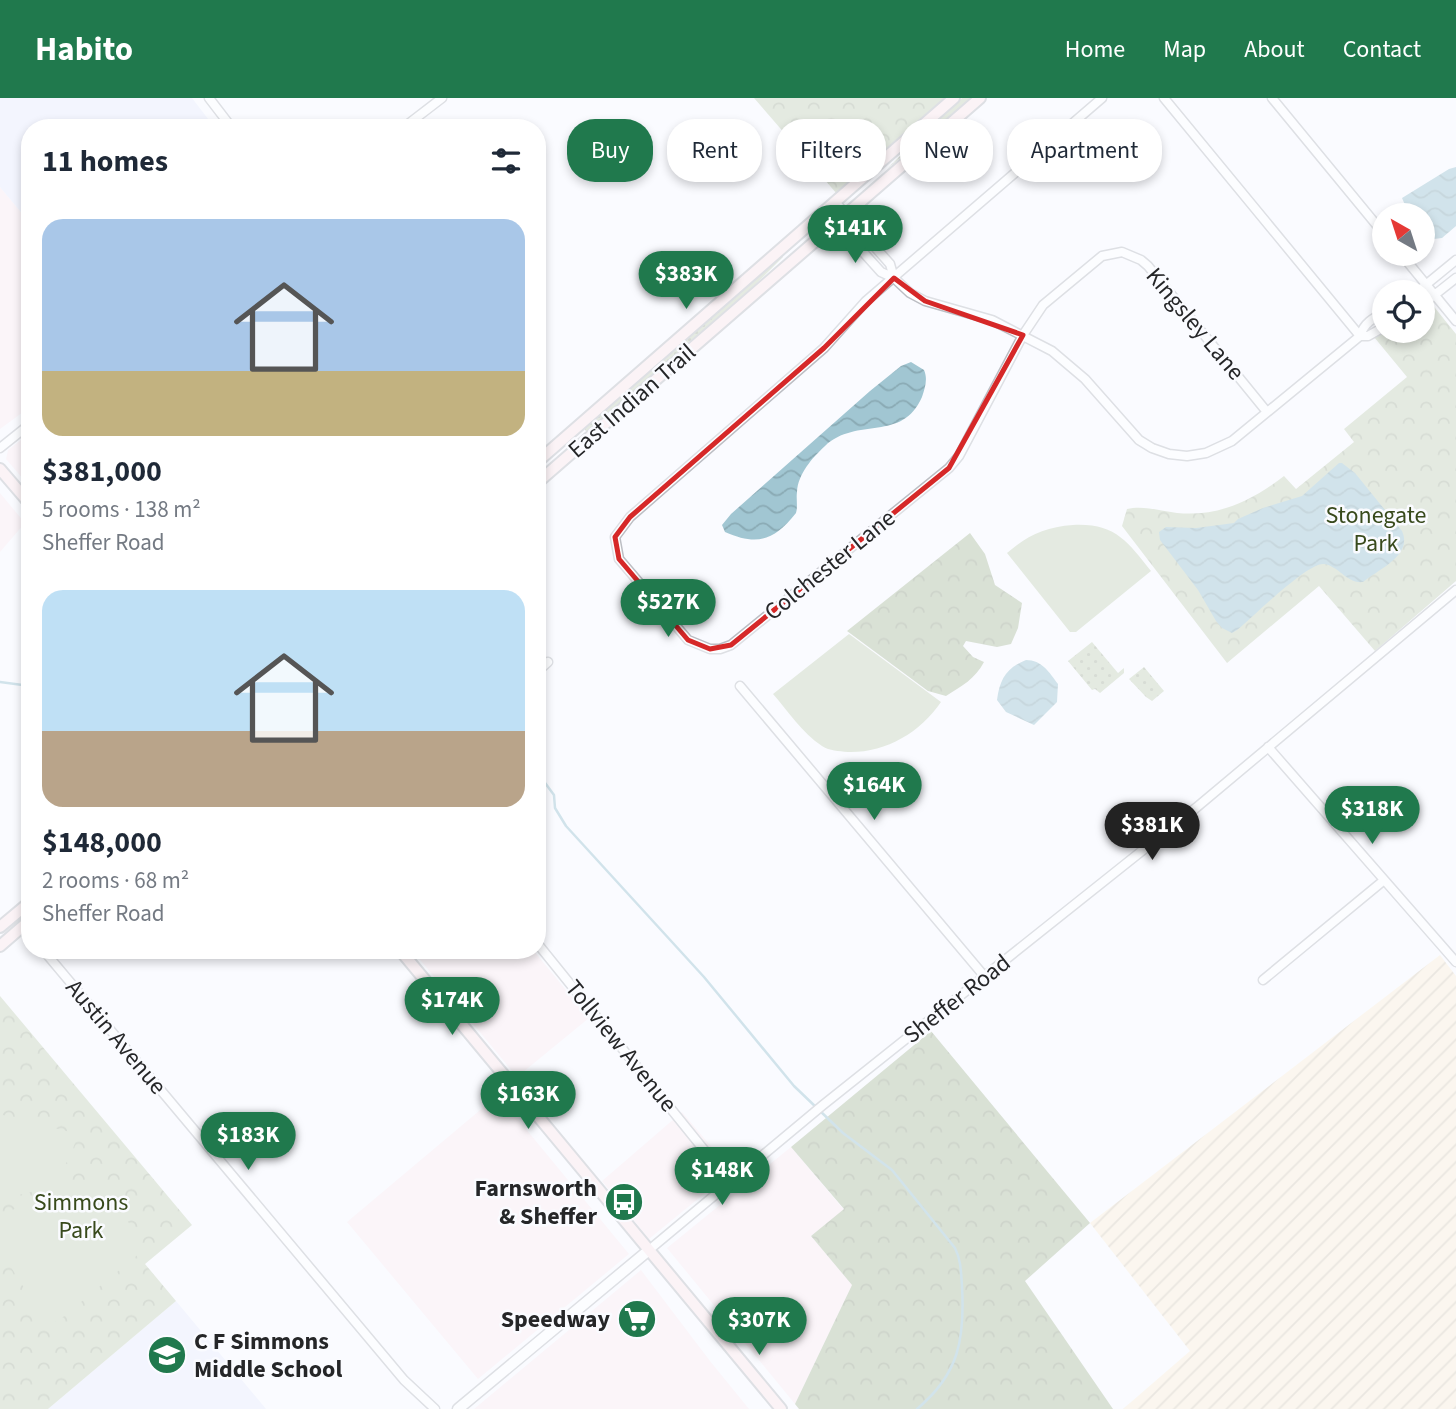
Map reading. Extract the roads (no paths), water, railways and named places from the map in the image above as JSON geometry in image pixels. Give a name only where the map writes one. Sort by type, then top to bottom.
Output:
[{"type":"main road","points":[[546,454],[954,98]]},
{"type":"main road","name":"East Indian Trail","points":[[546,475],[980,98]]},
{"type":"main road","points":[[568,435],[579,447]]},
{"type":"main road","points":[[0,469],[21,494]]},
{"type":"main road","points":[[0,927],[21,910]]},
{"type":"main road","points":[[0,946],[21,928]]},
{"type":"main road","points":[[407,959],[781,1409]]},
{"type":"street","points":[[209,98],[225,119]]},
{"type":"street","points":[[415,119],[442,98]]},
{"type":"street","points":[[894,278],[1102,98]]},
{"type":"street","points":[[1164,98],[1360,335],[1372,334]]},
{"type":"street","points":[[1272,98],[1372,219]]},
{"type":"street","points":[[835,202],[890,264],[894,278]]},
{"type":"street","points":[[825,211],[881,272],[894,278],[910,293],[925,301],[981,316],[1052,351],[1074,368],[1129,431],[1139,440],[1161,451],[1187,456],[1220,448],[1268,412],[1360,335],[1364,326],[1372,321]]},
{"type":"street","name":"Kingsley Lane","points":[[1023,335],[1043,306],[1093,262],[1112,252],[1122,252],[1148,266],[1268,412]]},
{"type":"street","points":[[1432,280],[1456,260]]},
{"type":"street","points":[[1411,266],[1422,280]]},
{"type":"street","name":"Colchester Lane","points":[[894,278],[866,301],[824,348],[630,517],[615,537],[619,559],[688,640],[700,647],[720,649],[731,645],[949,468],[959,456],[1023,335]]},
{"type":"street","points":[[1456,278],[1435,295],[1456,321]]},
{"type":"street","points":[[0,448],[21,431]]},
{"type":"street","name":"Sheffer Road","points":[[461,1408],[823,1105],[1197,807],[1456,590]]},
{"type":"street","points":[[740,686],[985,977]]},
{"type":"street","points":[[1268,747],[1456,962]]},
{"type":"street","points":[[1263,980],[1383,881]]},
{"type":"street","name":"Tollview Avenue","points":[[546,954],[730,1182]]},
{"type":"street","name":"Austin Avenue","points":[[51,959],[404,1380],[435,1409]]},
{"type":"water","points":[[1456,167],[1456,226],[1442,238],[1435,239],[1435,203],[1404,203],[1402,198]]},
{"type":"water","points":[[911,362],[924,370],[926,377],[922,397],[913,411],[903,420],[891,425],[851,432],[825,446],[803,473],[798,485],[796,513],[780,530],[756,540],[725,532],[722,525],[731,514],[870,391],[901,366]]},
{"type":"water","points":[[1339,463],[1355,473],[1402,531],[1404,540],[1399,554],[1363,582],[1352,580],[1329,565],[1316,566],[1294,581],[1237,630],[1232,633],[1222,628],[1198,590],[1160,540],[1159,532],[1166,527],[1196,528],[1234,523],[1263,508],[1302,496]]},
{"type":"water","points":[[1026,660],[1041,664],[1058,684],[1057,702],[1034,725],[1006,712],[997,700],[1005,675]]},
{"type":"waterway","points":[[0,682],[21,685]]},
{"type":"waterway","points":[[546,784],[554,795],[555,808],[566,826],[704,977],[794,1086],[843,1133],[892,1170],[955,1248],[960,1262],[962,1286],[960,1339],[950,1369],[931,1396],[917,1409]]},
{"type":"place","name":"Farnsworth & Sheffer","points":[[624,1202]]},
{"type":"place","name":"Speedway","points":[[637,1319]]},
{"type":"place","name":"C F Simmons Middle School","points":[[167,1355]]},
{"type":"park label","name":"Stonegate Park","points":[[1376,529]]},
{"type":"park label","name":"Simmons Park","points":[[81,1216]]}]
